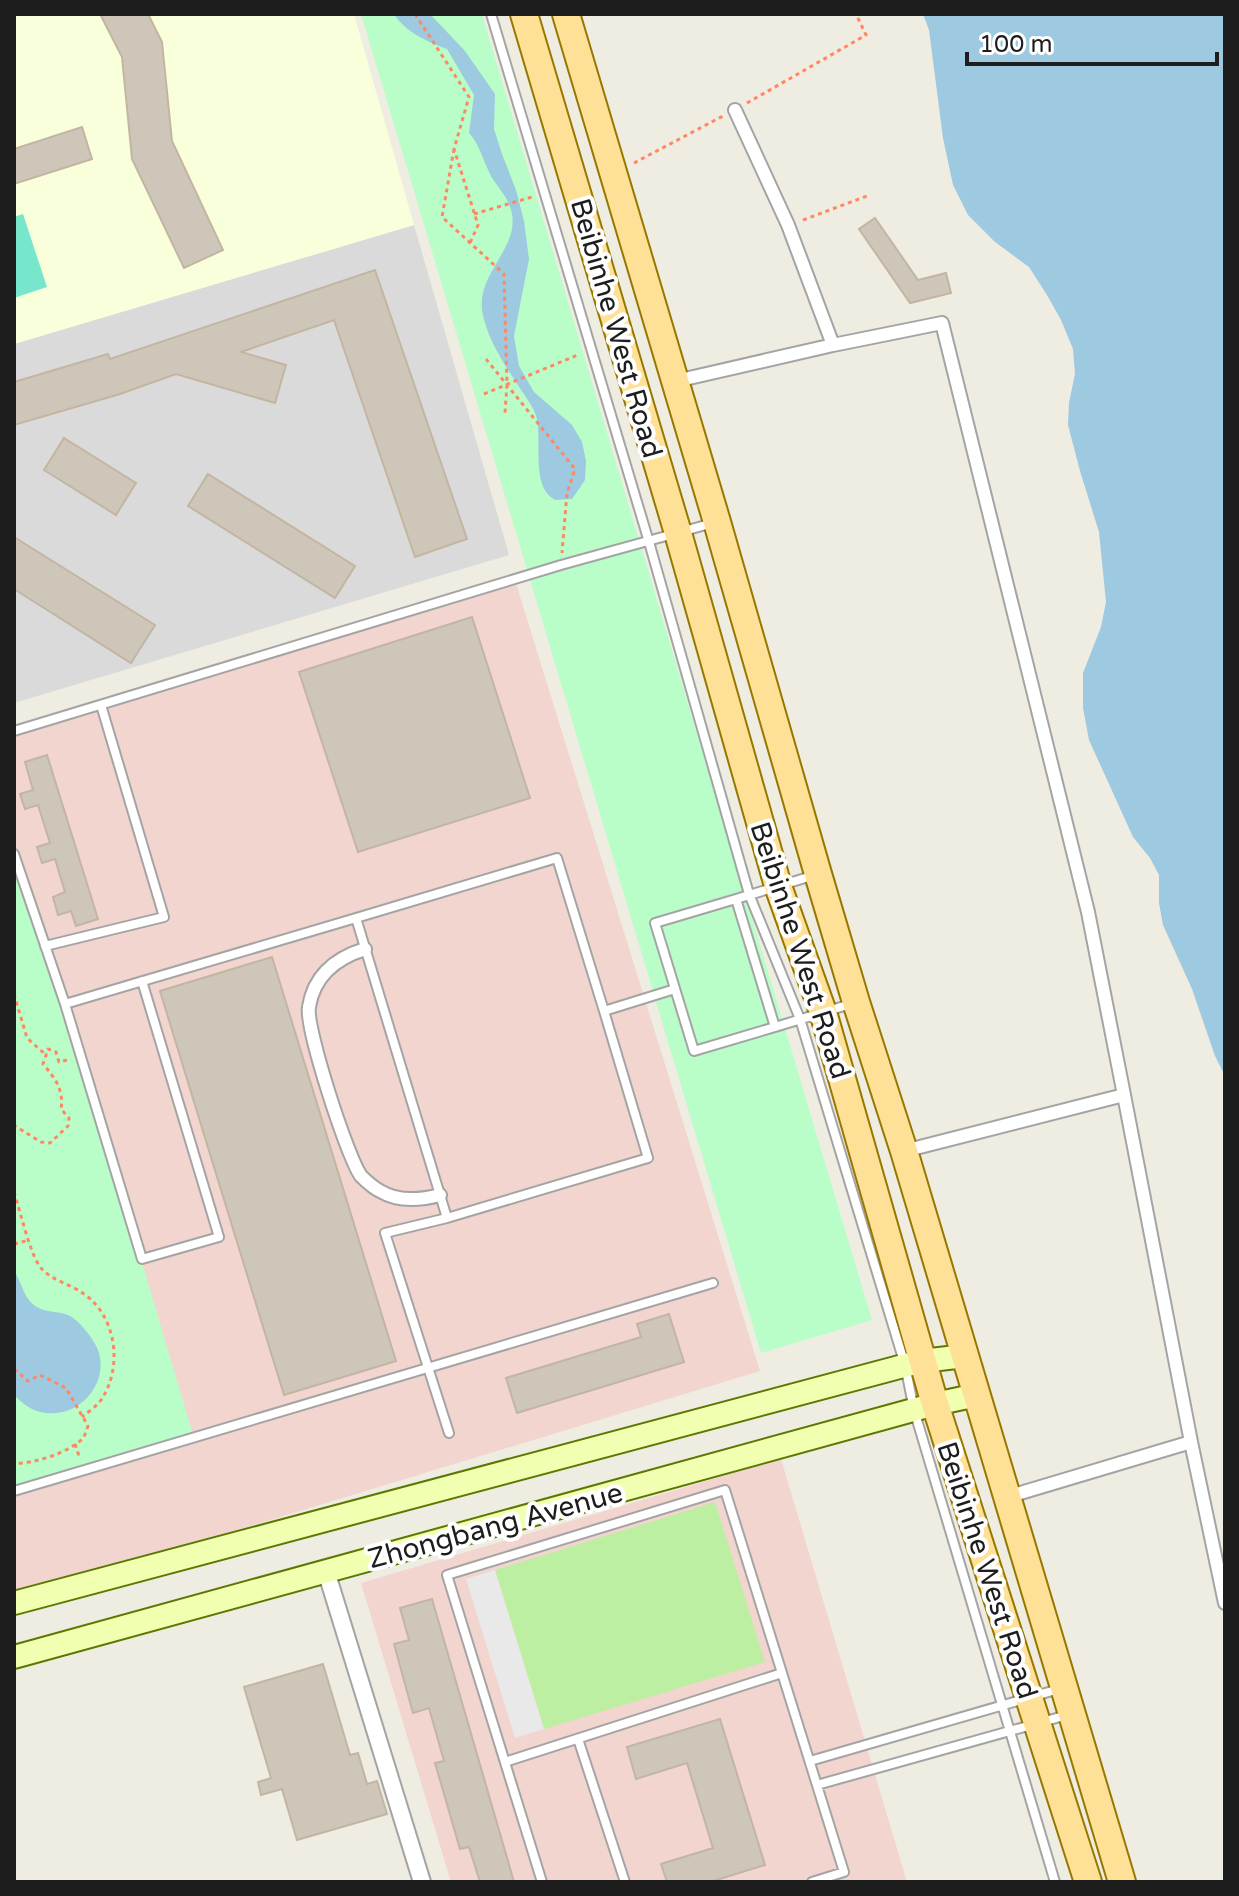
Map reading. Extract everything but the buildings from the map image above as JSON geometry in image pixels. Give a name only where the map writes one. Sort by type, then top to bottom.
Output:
[{"type":"main road","name":"Beibinhe West Road","points":[[524,14],[678,533],[924,1407],[1029,1698],[1088,1882]]},
{"type":"main road","name":"Beibinhe West Road","points":[[566,14],[856,1002],[904,1151],[1122,1882]]},
{"type":"main road","name":"Zhongbang Avenue","points":[[14,1603],[914,1363],[965,1356]]},
{"type":"main road","name":"Zhongbang Avenue","points":[[14,1657],[977,1395]]},
{"type":"street","points":[[735,110],[788,225],[833,345]]},
{"type":"street","points":[[676,381],[942,323],[1088,912],[1225,1603]]},
{"type":"street","points":[[365,949],[332,965],[315,985],[308,1010],[313,1039],[349,1153],[361,1176],[382,1192],[406,1200],[440,1195]]},
{"type":"street","points":[[904,1151],[1124,1095]]},
{"type":"street","points":[[1007,1497],[1191,1442]]},
{"type":"street","points":[[326,1571],[422,1882]]},
{"type":"lane","points":[[491,14],[649,542],[749,894],[812,1015]]},
{"type":"lane","points":[[14,731],[561,565],[717,522]]},
{"type":"lane","points":[[45,946],[164,917],[101,705]]},
{"type":"lane","points":[[14,854],[65,1004],[142,1259],[219,1237],[142,981]]},
{"type":"lane","points":[[65,1004],[557,858],[648,1158],[447,1218],[385,1233],[449,1433]]},
{"type":"lane","points":[[818,874],[655,923],[694,1051],[856,1002]]},
{"type":"lane","points":[[736,899],[775,1027]]},
{"type":"lane","points":[[356,918],[447,1218]]},
{"type":"lane","points":[[604,1011],[675,989]]},
{"type":"lane","points":[[14,1491],[713,1283]]},
{"type":"lane","points":[[924,1407],[1003,1705],[1055,1882]]},
{"type":"lane","points":[[542,1882],[447,1575],[725,1490],[844,1872],[812,1882]]},
{"type":"lane","points":[[505,1762],[782,1673]]},
{"type":"lane","points":[[810,1761],[1064,1688]]},
{"type":"lane","points":[[817,1785],[1072,1714]]},
{"type":"lane","points":[[578,1739],[625,1882]]},
{"type":"path","points":[[415,14],[469,97],[454,149],[442,217],[504,274],[509,384],[505,413]]},
{"type":"path","points":[[614,174],[735,110],[866,35],[856,14]]},
{"type":"path","points":[[454,149],[478,225],[470,243]]},
{"type":"path","points":[[474,214],[544,193]]},
{"type":"path","points":[[788,225],[867,196]]},
{"type":"path","points":[[484,394],[591,350]]},
{"type":"path","points":[[486,359],[575,469],[567,493],[561,565]]},
{"type":"path","points":[[14,994],[27,1038],[46,1055]]},
{"type":"path","points":[[14,1128],[41,1142],[50,1143],[68,1126],[69,1118],[61,1109],[63,1098],[56,1080],[43,1064],[48,1049],[56,1052],[59,1062],[81,1057]]},
{"type":"path","points":[[14,1192],[33,1254],[42,1269],[85,1294],[97,1306],[110,1329],[115,1354],[111,1380],[100,1402],[82,1417]]},
{"type":"path","points":[[14,1244],[29,1240]]},
{"type":"path","points":[[14,1369],[28,1381],[40,1375],[66,1388],[88,1426],[84,1437],[67,1450],[24,1464],[14,1463]]},
{"type":"shaded area","points":[[14,14],[354,14],[414,225],[14,344]]},
{"type":"shaded area","points":[[414,225],[509,555],[14,703],[14,344]]},
{"type":"shaded area","points":[[514,577],[760,1371],[14,1598],[14,729]]},
{"type":"shaded area","points":[[781,1459],[907,1882],[451,1882],[361,1583]]},
{"type":"shaded area","points":[[495,1570],[544,1729],[515,1738],[466,1579]]},
{"type":"green space","points":[[361,14],[482,14],[872,1320],[761,1353]]},
{"type":"green space","points":[[23,214],[47,287],[14,298],[14,217]]},
{"type":"green space","points":[[14,854],[81,1057],[194,1438],[14,1491]]},
{"type":"green space","points":[[715,1502],[765,1662],[544,1729],[495,1570]]},
{"type":"water","points":[[394,14],[430,14],[465,51],[495,94],[494,129],[516,190],[529,259],[514,336],[519,366],[534,392],[572,425],[582,442],[586,461],[585,480],[572,499],[555,500],[542,485],[536,414],[495,348],[484,320],[483,295],[512,230],[512,217],[506,199],[469,133],[474,95],[447,49],[411,31]]},
{"type":"water","points":[[923,14],[1225,14],[1225,1076],[1192,989],[1163,925],[1159,875],[1133,837],[1089,740],[1083,708],[1083,673],[1101,627],[1106,602],[1099,532],[1068,425],[1075,374],[1073,349],[1061,320],[1029,267],[995,242],[968,215],[953,185],[943,138],[929,30]]},
{"type":"water","points":[[14,1271],[32,1304],[72,1318],[86,1331],[99,1353],[101,1365],[95,1388],[69,1410],[41,1412],[28,1407],[14,1395]]}]
